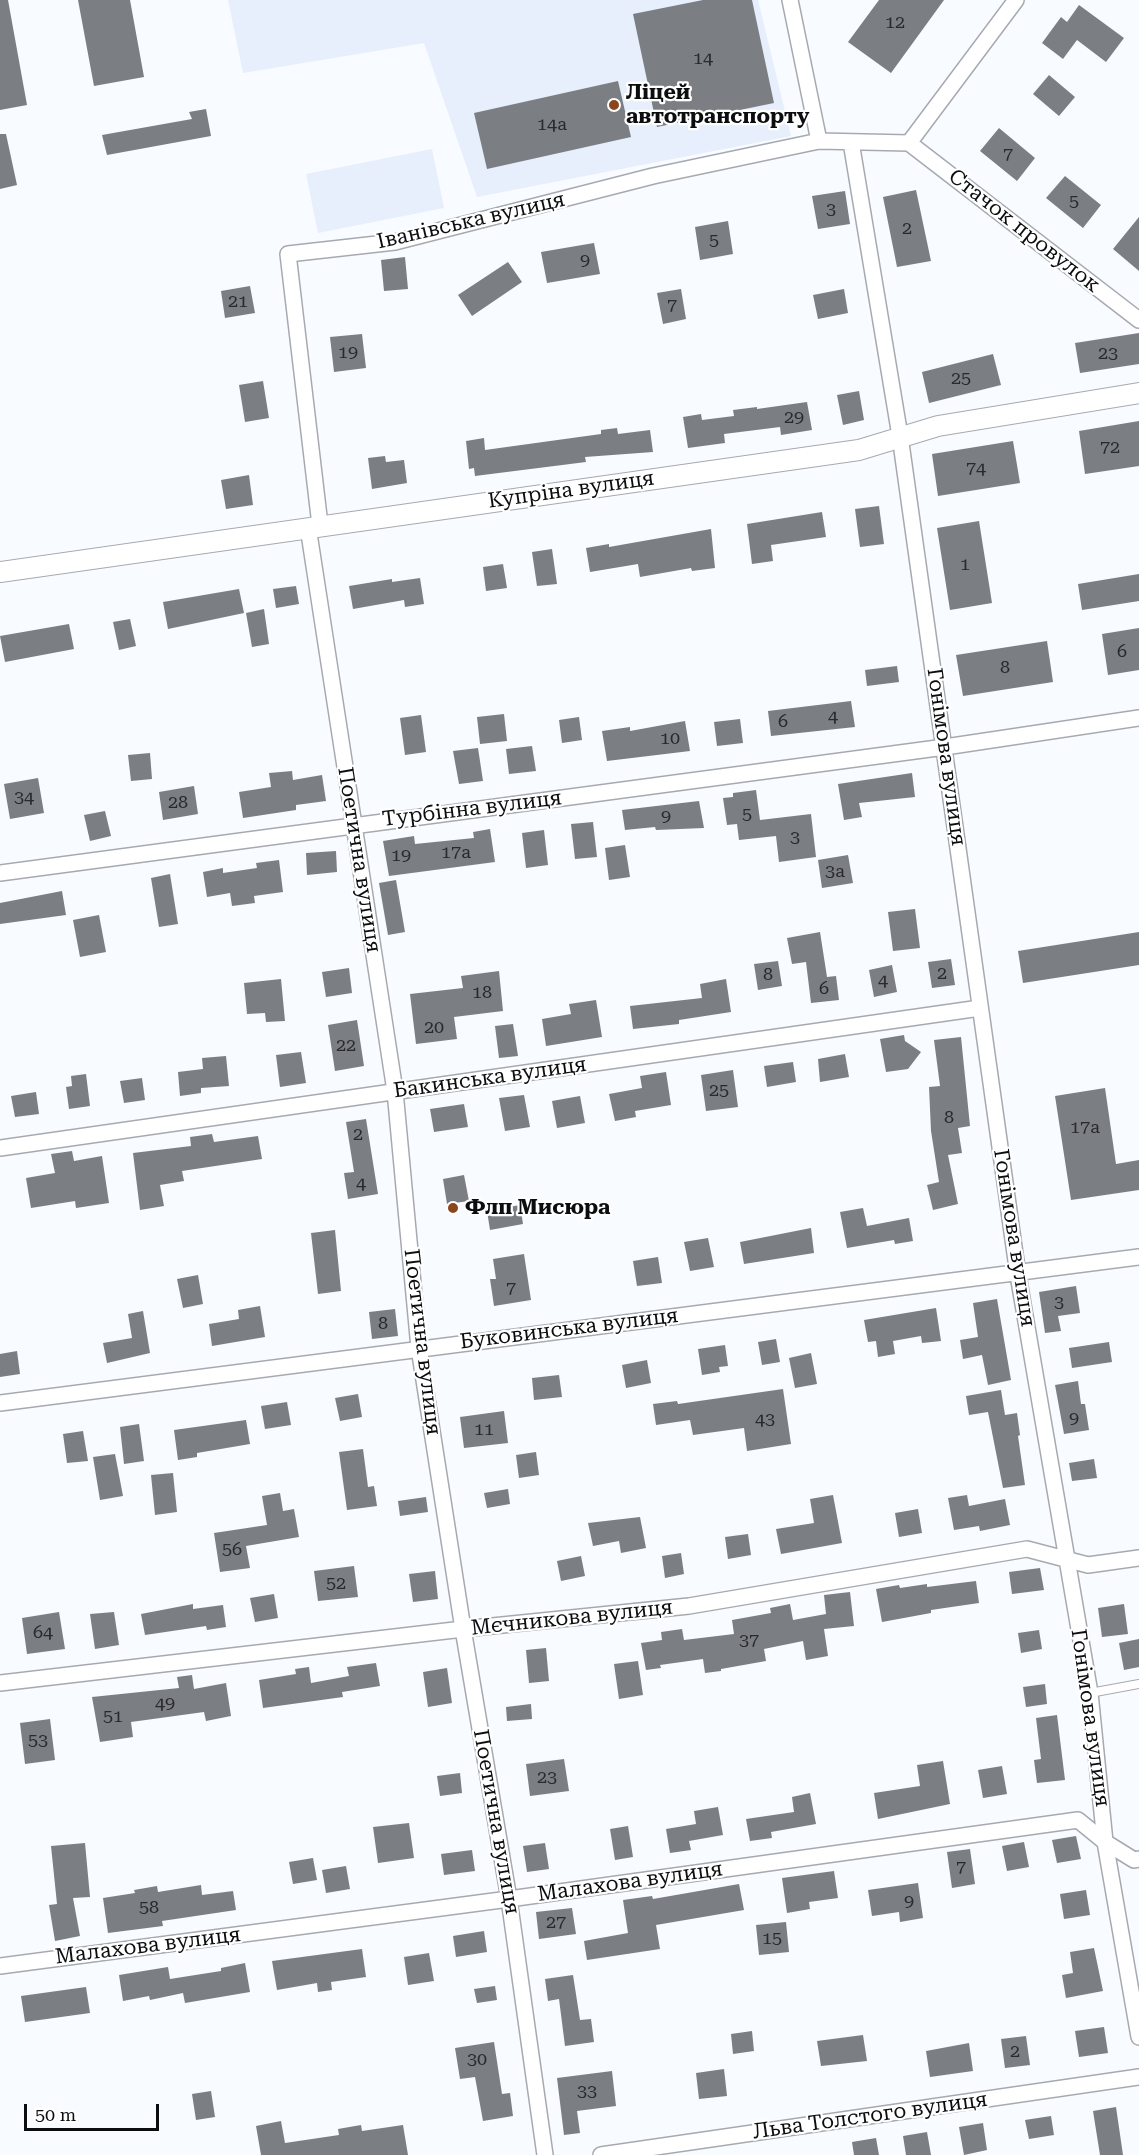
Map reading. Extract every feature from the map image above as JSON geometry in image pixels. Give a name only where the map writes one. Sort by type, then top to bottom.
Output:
[{"type":"main road","name":"Купріна вулиця","points":[[0,572],[859,450],[938,426],[1139,393]]},
{"type":"street","points":[[790,0],[819,141]]},
{"type":"street","points":[[909,143],[1017,0]]},
{"type":"street","name":"Іванівська вулиця","points":[[314,526],[288,254],[395,242],[653,176],[819,141],[909,143]]},
{"type":"street","points":[[850,142],[900,436]]},
{"type":"street","name":"Стачок провулок","points":[[909,143],[1139,320]]},
{"type":"street","name":"Гонімова вулиця","points":[[900,436],[1018,1275],[1090,1693],[1105,1842],[1139,2037]]},
{"type":"street","name":"Поетична вулиця","points":[[314,526],[353,824],[395,1092],[419,1348],[463,1629],[509,1899],[545,2155]]},
{"type":"street","name":"Турбінна вулиця","points":[[0,873],[353,824],[945,747],[1139,718]]},
{"type":"street","name":"Бакинська вулиця","points":[[0,1148],[980,1008]]},
{"type":"street","name":"Буковинська вулиця","points":[[0,1403],[419,1348],[1018,1275],[1139,1257]]},
{"type":"street","name":"Мєчникова вулиця","points":[[0,1683],[463,1629],[689,1606],[1027,1549],[1088,1565],[1139,1558]]},
{"type":"street","name":"Малахова вулиця","points":[[0,1966],[509,1899],[1078,1820],[1105,1842],[1134,1860],[1139,1859]]},
{"type":"street","name":"Льва Толстого вулиця","points":[[601,2155],[1139,2077]]},
{"type":"lane","points":[[1090,1693],[1139,1684]]},
{"type":"shaded area","name":"Ліцей автотранспорту","points":[[228,0],[758,0],[791,136],[477,197],[424,43],[243,73]]},
{"type":"shaded area","points":[[432,149],[444,208],[318,233],[306,174]]},
{"type":"building","points":[[0,0],[8,0],[27,105],[0,110]]},
{"type":"building","points":[[78,0],[130,0],[144,77],[94,86]]},
{"type":"building","points":[[703,0],[752,0],[774,103],[657,127],[633,14]]},
{"type":"building","points":[[879,0],[944,0],[891,73],[848,42]]},
{"type":"building","points":[[1079,5],[1124,38],[1106,62],[1077,40],[1063,59],[1042,43],[1061,17],[1067,22]]},
{"type":"building","points":[[1049,75],[1075,97],[1059,116],[1033,94]]},
{"type":"building","points":[[618,81],[631,137],[487,169],[474,113]]},
{"type":"building","points":[[206,109],[211,136],[107,155],[102,135],[192,119],[189,112]]},
{"type":"building","points":[[999,128],[1035,158],[1017,181],[980,151]]},
{"type":"building","points":[[0,134],[6,134],[17,185],[0,189]]},
{"type":"building","points":[[1065,176],[1101,205],[1083,228],[1046,198]]},
{"type":"building","points":[[916,190],[931,261],[897,267],[883,197]]},
{"type":"building","points":[[845,191],[850,224],[818,229],[812,196]]},
{"type":"building","points":[[1139,217],[1139,271],[1113,249]]},
{"type":"building","points":[[728,221],[733,254],[700,260],[695,227]]},
{"type":"building","points":[[594,243],[600,274],[547,283],[541,252]]},
{"type":"building","points":[[405,257],[408,289],[384,291],[381,260]]},
{"type":"building","points":[[508,262],[522,282],[472,316],[458,295]]},
{"type":"building","points":[[250,286],[255,313],[225,318],[221,291]]},
{"type":"building","points":[[681,289],[686,319],[663,324],[657,293]]},
{"type":"building","points":[[844,289],[848,313],[818,319],[813,295]]},
{"type":"building","points":[[1139,333],[1139,364],[1080,373],[1075,343]]},
{"type":"building","points":[[362,334],[366,368],[334,372],[330,337]]},
{"type":"building","points":[[993,354],[1001,385],[929,403],[922,372]]},
{"type":"building","points":[[263,381],[269,418],[245,422],[239,385]]},
{"type":"building","points":[[859,391],[864,420],[843,425],[837,395]]},
{"type":"building","points":[[807,402],[812,430],[781,435],[780,427],[724,434],[725,443],[688,448],[683,417],[701,414],[702,420],[734,416],[733,410]]},
{"type":"building","points":[[1139,421],[1139,466],[1085,474],[1079,431]]},
{"type":"building","points":[[617,428],[618,434],[650,430],[653,452],[585,457],[586,462],[475,476],[474,468],[469,469],[466,441],[484,438],[485,450],[601,434],[601,430]]},
{"type":"building","points":[[1013,441],[1020,483],[938,496],[932,454]]},
{"type":"building","points":[[385,456],[386,462],[404,460],[407,483],[372,489],[368,458]]},
{"type":"building","points":[[249,475],[253,505],[226,509],[221,480]]},
{"type":"building","points":[[879,506],[884,544],[860,547],[855,509]]},
{"type":"building","points":[[822,512],[826,537],[771,545],[773,561],[752,564],[747,524]]},
{"type":"building","points":[[979,521],[992,603],[950,610],[937,528]]},
{"type":"building","points":[[711,529],[715,568],[692,571],[691,568],[640,577],[638,564],[590,572],[586,548],[609,544],[609,547]]},
{"type":"building","points":[[552,549],[557,584],[537,586],[532,552]]},
{"type":"building","points":[[503,564],[507,588],[486,591],[483,567]]},
{"type":"building","points":[[1139,574],[1139,601],[1082,610],[1078,584]]},
{"type":"building","points":[[420,578],[424,604],[405,607],[404,600],[353,609],[349,586],[392,579],[392,582]]},
{"type":"building","points":[[296,586],[299,604],[276,608],[273,589]]},
{"type":"building","points":[[239,589],[244,613],[168,629],[163,602]]},
{"type":"building","points":[[264,609],[269,644],[252,647],[246,613]]},
{"type":"building","points":[[130,619],[136,646],[119,650],[113,622]]},
{"type":"building","points":[[69,624],[74,649],[5,662],[0,636]]},
{"type":"building","points":[[1139,628],[1139,670],[1108,675],[1102,634]]},
{"type":"building","points":[[1047,641],[1053,682],[963,696],[956,655]]},
{"type":"building","points":[[897,666],[899,682],[867,686],[865,670]]},
{"type":"building","points":[[851,701],[855,727],[771,736],[768,711]]},
{"type":"building","points":[[504,714],[507,741],[480,744],[477,717]]},
{"type":"building","points":[[421,715],[426,752],[405,755],[400,718]]},
{"type":"building","points":[[579,717],[582,740],[562,743],[559,720]]},
{"type":"building","points":[[740,719],[743,743],[717,746],[714,722]]},
{"type":"building","points":[[685,721],[690,751],[607,761],[602,731],[630,727],[630,731]]},
{"type":"building","points":[[532,746],[536,771],[509,774],[506,749]]},
{"type":"building","points":[[478,748],[483,781],[459,784],[453,751]]},
{"type":"building","points":[[150,753],[152,779],[131,781],[128,755]]},
{"type":"building","points":[[292,771],[293,780],[322,775],[326,801],[296,805],[296,810],[243,818],[239,792],[271,787],[269,773]]},
{"type":"building","points":[[912,773],[915,797],[859,803],[862,817],[844,820],[838,784]]},
{"type":"building","points":[[38,778],[44,813],[10,819],[4,784]]},
{"type":"building","points":[[194,786],[198,814],[163,820],[159,792]]},
{"type":"building","points":[[756,790],[760,820],[811,814],[816,857],[779,862],[776,836],[739,840],[737,824],[727,825],[723,798],[733,797],[733,793]]},
{"type":"building","points":[[699,801],[704,828],[656,830],[655,827],[625,830],[622,810]]},
{"type":"building","points":[[105,811],[111,836],[90,841],[84,815]]},
{"type":"building","points":[[593,822],[597,857],[575,859],[571,824]]},
{"type":"building","points":[[490,829],[495,862],[389,876],[383,841],[414,836],[415,844],[474,838],[473,832]]},
{"type":"building","points":[[544,830],[548,865],[526,868],[522,833]]},
{"type":"building","points":[[625,845],[630,877],[609,880],[605,848]]},
{"type":"building","points":[[336,851],[337,872],[307,875],[306,853]]},
{"type":"building","points":[[848,855],[853,883],[822,888],[818,860]]},
{"type":"building","points":[[279,860],[283,892],[254,896],[255,903],[232,906],[230,893],[207,897],[203,872],[223,868],[223,873],[257,868],[256,863]]},
{"type":"building","points":[[170,874],[178,924],[159,927],[151,878]]},
{"type":"building","points":[[396,880],[405,932],[388,935],[379,883]]},
{"type":"building","points":[[62,891],[66,915],[0,924],[0,903]]},
{"type":"building","points":[[915,909],[920,948],[893,951],[888,912]]},
{"type":"building","points":[[99,915],[106,952],[80,957],[73,920]]},
{"type":"building","points":[[820,932],[827,977],[836,976],[839,1000],[811,1003],[806,962],[792,964],[787,938]]},
{"type":"building","points":[[1139,932],[1139,965],[1023,983],[1018,951]]},
{"type":"building","points":[[951,959],[955,985],[932,988],[928,962]]},
{"type":"building","points":[[778,961],[782,986],[758,990],[754,964]]},
{"type":"building","points":[[892,965],[897,992],[874,997],[869,970]]},
{"type":"building","points":[[349,968],[352,993],[326,997],[322,972]]},
{"type":"building","points":[[499,971],[503,1011],[454,1017],[457,1039],[416,1044],[410,994],[463,988],[461,976]]},
{"type":"building","points":[[281,979],[285,1021],[266,1022],[265,1013],[247,1014],[244,983]]},
{"type":"building","points":[[726,979],[731,1012],[679,1020],[679,1024],[633,1029],[630,1006],[702,998],[700,984]]},
{"type":"building","points":[[596,1000],[602,1037],[546,1046],[542,1019],[571,1014],[569,1004]]},
{"type":"building","points":[[357,1020],[364,1066],[335,1071],[328,1025]]},
{"type":"building","points":[[513,1024],[518,1056],[499,1058],[495,1026]]},
{"type":"building","points":[[904,1035],[905,1041],[921,1052],[908,1069],[886,1072],[880,1039]]},
{"type":"building","points":[[961,1037],[970,1126],[958,1128],[962,1153],[948,1155],[958,1204],[933,1210],[927,1185],[939,1182],[931,1131],[929,1087],[940,1086],[934,1040]]},
{"type":"building","points":[[301,1052],[306,1083],[280,1087],[276,1055]]},
{"type":"building","points":[[845,1054],[849,1077],[820,1082],[818,1059]]},
{"type":"building","points":[[226,1056],[229,1086],[201,1088],[201,1093],[180,1096],[178,1072],[203,1069],[202,1058]]},
{"type":"building","points":[[793,1062],[796,1082],[767,1087],[764,1066]]},
{"type":"building","points":[[733,1070],[738,1107],[706,1111],[701,1075]]},
{"type":"building","points":[[666,1072],[671,1105],[635,1111],[636,1117],[615,1121],[609,1094],[642,1088],[640,1076]]},
{"type":"building","points":[[86,1074],[90,1106],[69,1109],[66,1087],[72,1086],[71,1076]]},
{"type":"building","points":[[142,1078],[145,1100],[124,1103],[120,1081]]},
{"type":"building","points":[[1105,1088],[1116,1164],[1139,1160],[1139,1190],[1071,1200],[1055,1096]]},
{"type":"building","points":[[36,1092],[39,1114],[15,1117],[11,1096]]},
{"type":"building","points":[[524,1095],[530,1127],[505,1131],[499,1098]]},
{"type":"building","points":[[580,1096],[585,1123],[557,1128],[552,1101]]},
{"type":"building","points":[[464,1104],[468,1127],[434,1132],[430,1109]]},
{"type":"building","points":[[366,1119],[378,1194],[348,1199],[344,1173],[354,1172],[346,1122]]},
{"type":"building","points":[[212,1134],[214,1142],[258,1136],[262,1159],[182,1171],[184,1181],[160,1185],[164,1206],[140,1210],[133,1153],[191,1146],[190,1137]]},
{"type":"building","points":[[72,1151],[74,1161],[102,1156],[109,1203],[76,1208],[75,1201],[31,1208],[26,1178],[55,1173],[51,1154]]},
{"type":"building","points":[[464,1175],[469,1201],[447,1204],[443,1179]]},
{"type":"building","points":[[520,1205],[523,1224],[490,1230],[487,1211]]},
{"type":"building","points":[[863,1208],[867,1226],[909,1218],[913,1241],[895,1244],[894,1240],[847,1248],[840,1212]]},
{"type":"building","points":[[811,1228],[814,1253],[744,1264],[740,1242]]},
{"type":"building","points":[[335,1230],[341,1291],[318,1294],[311,1233]]},
{"type":"building","points":[[708,1238],[714,1267],[690,1271],[684,1242]]},
{"type":"building","points":[[524,1254],[531,1300],[494,1306],[490,1279],[496,1279],[493,1259]]},
{"type":"building","points":[[658,1257],[662,1283],[637,1286],[633,1261]]},
{"type":"building","points":[[198,1275],[203,1304],[183,1308],[177,1279]]},
{"type":"building","points":[[1076,1286],[1080,1313],[1058,1316],[1061,1331],[1045,1333],[1039,1292]]},
{"type":"building","points":[[997,1299],[1011,1380],[988,1385],[982,1355],[963,1359],[960,1340],[978,1337],[973,1303]]},
{"type":"building","points":[[260,1306],[265,1337],[212,1346],[209,1324],[239,1319],[238,1310]]},
{"type":"building","points":[[936,1308],[941,1341],[922,1343],[921,1336],[893,1341],[895,1354],[878,1357],[876,1341],[868,1342],[864,1320]]},
{"type":"building","points":[[395,1309],[398,1336],[372,1339],[369,1312]]},
{"type":"building","points":[[143,1311],[150,1353],[107,1363],[103,1343],[132,1338],[128,1314]]},
{"type":"building","points":[[776,1339],[780,1362],[762,1365],[758,1342]]},
{"type":"building","points":[[1109,1342],[1112,1362],[1072,1368],[1069,1348]]},
{"type":"building","points":[[725,1345],[728,1366],[719,1367],[720,1372],[702,1375],[698,1349]]},
{"type":"building","points":[[17,1351],[20,1374],[0,1377],[0,1354]]},
{"type":"building","points":[[811,1353],[817,1384],[795,1388],[789,1358]]},
{"type":"building","points":[[647,1360],[651,1383],[626,1388],[622,1365]]},
{"type":"building","points":[[559,1375],[562,1397],[534,1400],[532,1378]]},
{"type":"building","points":[[1078,1381],[1081,1404],[1085,1404],[1089,1430],[1064,1434],[1055,1385]]},
{"type":"building","points":[[783,1389],[791,1444],[747,1451],[744,1428],[693,1435],[690,1420],[656,1425],[653,1404],[677,1401],[678,1404]]},
{"type":"building","points":[[1001,1390],[1005,1415],[1017,1413],[1025,1485],[1003,1488],[988,1412],[969,1415],[966,1396]]},
{"type":"building","points":[[358,1394],[362,1417],[340,1421],[335,1398]]},
{"type":"building","points":[[287,1402],[291,1425],[265,1429],[261,1406]]},
{"type":"building","points":[[504,1411],[508,1443],[464,1448],[460,1417]]},
{"type":"building","points":[[246,1420],[250,1444],[197,1453],[197,1457],[178,1460],[174,1430]]},
{"type":"building","points":[[139,1424],[144,1461],[124,1464],[120,1427]]},
{"type":"building","points":[[83,1431],[88,1461],[67,1463],[63,1434]]},
{"type":"building","points":[[363,1449],[368,1487],[374,1486],[377,1506],[347,1510],[339,1452]]},
{"type":"building","points":[[536,1452],[539,1475],[519,1478],[516,1455]]},
{"type":"building","points":[[115,1454],[123,1496],[100,1500],[93,1457]]},
{"type":"building","points":[[1094,1459],[1097,1478],[1072,1481],[1069,1463]]},
{"type":"building","points":[[173,1473],[177,1512],[155,1515],[151,1475]]},
{"type":"building","points":[[508,1489],[510,1504],[487,1508],[484,1493]]},
{"type":"building","points":[[280,1493],[283,1511],[294,1509],[299,1537],[246,1546],[250,1568],[220,1572],[214,1533],[267,1525],[262,1496]]},
{"type":"building","points":[[833,1495],[842,1543],[781,1554],[776,1529],[814,1523],[810,1499]]},
{"type":"building","points":[[967,1495],[969,1506],[1005,1499],[1010,1525],[980,1531],[979,1526],[954,1530],[948,1498]]},
{"type":"building","points":[[426,1497],[428,1512],[400,1516],[398,1501]]},
{"type":"building","points":[[918,1509],[922,1533],[899,1537],[895,1513]]},
{"type":"building","points":[[640,1517],[646,1548],[621,1553],[619,1541],[593,1546],[588,1523]]},
{"type":"building","points":[[748,1534],[751,1555],[728,1559],[725,1537]]},
{"type":"building","points":[[681,1553],[684,1574],[665,1578],[662,1556]]},
{"type":"building","points":[[581,1556],[585,1576],[561,1581],[557,1561]]},
{"type":"building","points":[[354,1566],[358,1597],[318,1601],[314,1571]]},
{"type":"building","points":[[1040,1568],[1044,1590],[1012,1594],[1009,1572]]},
{"type":"building","points":[[435,1571],[438,1599],[413,1602],[409,1574]]},
{"type":"building","points":[[976,1581],[979,1603],[931,1610],[931,1613],[882,1622],[876,1589],[899,1585],[900,1588],[927,1584],[927,1587]]},
{"type":"building","points":[[850,1592],[854,1626],[824,1629],[828,1656],[806,1660],[803,1641],[764,1649],[766,1661],[721,1669],[721,1671],[705,1673],[703,1659],[660,1665],[661,1668],[646,1670],[641,1643],[662,1640],[661,1632],[682,1629],[684,1640],[734,1634],[732,1620],[771,1613],[770,1608],[790,1604],[793,1620],[826,1614],[824,1595]]},
{"type":"building","points":[[274,1594],[278,1618],[255,1622],[250,1598]]},
{"type":"building","points":[[193,1604],[193,1609],[223,1605],[226,1627],[207,1630],[206,1626],[145,1635],[141,1614]]},
{"type":"building","points":[[1124,1604],[1128,1634],[1102,1637],[1098,1608]]},
{"type":"building","points":[[59,1612],[65,1649],[27,1654],[22,1618]]},
{"type":"building","points":[[114,1612],[119,1645],[95,1649],[90,1614]]},
{"type":"building","points":[[1039,1630],[1042,1649],[1021,1653],[1018,1633]]},
{"type":"building","points":[[1139,1639],[1139,1667],[1124,1670],[1119,1643]]},
{"type":"building","points":[[546,1648],[549,1681],[529,1683],[526,1650]]},
{"type":"building","points":[[638,1661],[643,1695],[619,1699],[614,1664]]},
{"type":"building","points":[[376,1663],[380,1686],[342,1692],[343,1697],[263,1708],[259,1680],[296,1674],[295,1669],[309,1667],[311,1683],[349,1676],[347,1667]]},
{"type":"building","points":[[447,1668],[452,1703],[428,1707],[423,1672]]},
{"type":"building","points":[[192,1675],[194,1689],[226,1683],[231,1716],[206,1721],[204,1712],[131,1722],[133,1737],[100,1742],[92,1697],[179,1688],[177,1677]]},
{"type":"building","points":[[1045,1684],[1047,1704],[1026,1707],[1023,1687]]},
{"type":"building","points":[[531,1704],[532,1719],[507,1721],[506,1707]]},
{"type":"building","points":[[1057,1715],[1065,1780],[1037,1783],[1034,1760],[1041,1759],[1036,1718]]},
{"type":"building","points":[[50,1719],[55,1760],[25,1764],[20,1723]]},
{"type":"building","points":[[564,1759],[569,1791],[530,1796],[526,1764]]},
{"type":"building","points":[[943,1761],[950,1804],[878,1819],[874,1793],[920,1786],[917,1765]]},
{"type":"building","points":[[1002,1766],[1007,1794],[983,1798],[978,1770]]},
{"type":"building","points":[[460,1773],[462,1793],[440,1796],[437,1776]]},
{"type":"building","points":[[810,1793],[816,1824],[771,1832],[772,1838],[750,1841],[746,1819],[794,1812],[792,1797]]},
{"type":"building","points":[[718,1807],[723,1835],[689,1841],[691,1850],[670,1853],[666,1829],[696,1824],[694,1811]]},
{"type":"building","points":[[409,1823],[414,1858],[378,1863],[373,1827]]},
{"type":"building","points":[[628,1826],[633,1857],[615,1860],[610,1829]]},
{"type":"building","points":[[1076,1836],[1081,1859],[1057,1863],[1052,1840]]},
{"type":"building","points":[[1024,1842],[1029,1867],[1007,1871],[1002,1846]]},
{"type":"building","points":[[85,1843],[90,1897],[73,1898],[80,1936],[55,1941],[49,1905],[57,1904],[51,1846]]},
{"type":"building","points":[[545,1843],[549,1869],[527,1872],[523,1846]]},
{"type":"building","points":[[970,1849],[975,1884],[952,1888],[947,1852]]},
{"type":"building","points":[[472,1850],[475,1871],[444,1875],[441,1854]]},
{"type":"building","points":[[313,1858],[317,1880],[293,1884],[289,1862]]},
{"type":"building","points":[[346,1866],[350,1889],[326,1893],[322,1870]]},
{"type":"building","points":[[834,1871],[838,1898],[809,1902],[810,1909],[787,1913],[782,1878]]},
{"type":"building","points":[[918,1883],[923,1918],[900,1922],[899,1912],[872,1916],[868,1890]]},
{"type":"building","points":[[739,1884],[744,1910],[656,1925],[660,1949],[587,1960],[584,1941],[628,1933],[623,1900],[652,1896],[653,1899]]},
{"type":"building","points":[[201,1885],[202,1895],[233,1891],[236,1910],[162,1921],[163,1926],[108,1933],[103,1898],[135,1893],[134,1890],[157,1886],[158,1892]]},
{"type":"building","points":[[1086,1890],[1090,1915],[1064,1919],[1060,1894]]},
{"type":"building","points":[[572,1908],[576,1934],[539,1939],[536,1912]]},
{"type":"building","points":[[786,1922],[789,1952],[759,1955],[756,1925]]},
{"type":"building","points":[[484,1931],[487,1952],[456,1957],[453,1936]]},
{"type":"building","points":[[1094,1948],[1103,1991],[1066,1998],[1062,1975],[1073,1973],[1070,1952]]},
{"type":"building","points":[[362,1949],[366,1977],[331,1982],[332,1990],[318,1992],[317,1983],[277,1990],[272,1961]]},
{"type":"building","points":[[429,1953],[434,1981],[408,1985],[404,1957]]},
{"type":"building","points":[[245,1963],[250,1992],[185,2003],[183,1993],[150,2000],[149,1996],[123,2001],[119,1975],[168,1967],[170,1979],[221,1971],[221,1968]]},
{"type":"building","points":[[573,1975],[580,2020],[591,2019],[594,2042],[565,2046],[559,1999],[548,2001],[545,1979]]},
{"type":"building","points":[[495,1986],[497,2000],[477,2003],[474,1989]]},
{"type":"building","points":[[86,1987],[90,2013],[25,2022],[21,1996]]},
{"type":"building","points":[[1104,2027],[1108,2053],[1079,2057],[1075,2031]]},
{"type":"building","points":[[752,2031],[754,2051],[733,2054],[731,2034]]},
{"type":"building","points":[[863,2035],[867,2061],[821,2066],[817,2041]]},
{"type":"building","points":[[1026,2036],[1030,2065],[1005,2068],[1001,2039]]},
{"type":"building","points":[[494,2042],[502,2094],[510,2093],[513,2116],[483,2121],[475,2077],[460,2079],[455,2048]]},
{"type":"building","points":[[969,2043],[973,2071],[930,2077],[926,2051]]},
{"type":"building","points":[[724,2069],[727,2096],[699,2099],[696,2073]]},
{"type":"building","points":[[612,2071],[616,2106],[577,2111],[580,2133],[564,2135],[557,2078]]},
{"type":"building","points":[[211,2091],[215,2117],[196,2120],[192,2094]]},
{"type":"building","points":[[1116,2107],[1123,2155],[1100,2155],[1093,2111]]},
{"type":"building","points":[[1051,2116],[1054,2135],[1029,2139],[1025,2120]]},
{"type":"building","points":[[281,2121],[285,2143],[339,2135],[338,2129],[361,2125],[362,2131],[403,2125],[408,2155],[261,2155],[256,2126]]},
{"type":"building","points":[[983,2123],[987,2150],[964,2155],[959,2127]]},
{"type":"building","points":[[927,2132],[931,2155],[906,2155],[903,2136]]},
{"type":"building","points":[[876,2138],[879,2155],[854,2155],[852,2142]]},
{"type":"place","name":"Ліцей автотранспорту","points":[[614,105]]},
{"type":"place","name":"Флп Мисюра","points":[[453,1208]]}]
